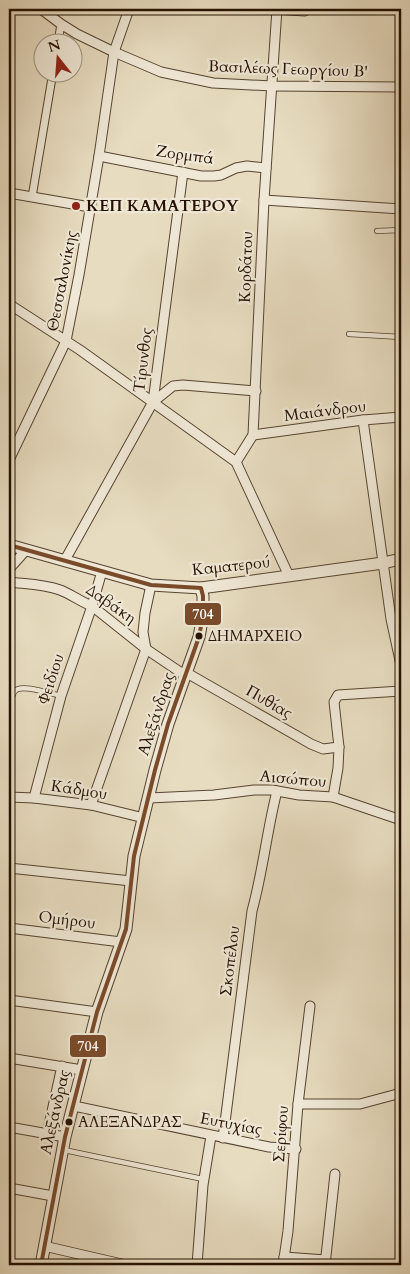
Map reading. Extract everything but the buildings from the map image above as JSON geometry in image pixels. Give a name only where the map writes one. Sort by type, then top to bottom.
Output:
[{"type":"street","name":"Βασιλέως Γεωργίου Β'","points":[[41,9],[77,34],[162,72],[214,83],[401,88]]},
{"type":"street","name":"Θεσσαλονίκης","points":[[9,460],[13,442],[66,341],[99,156],[114,52],[128,9]]},
{"type":"street","points":[[272,9],[306,11],[305,9]]},
{"type":"street","name":"Κορδάτου","points":[[236,462],[253,435],[264,200],[277,9]]},
{"type":"street","points":[[60,32],[61,24]]},
{"type":"street","points":[[32,197],[51,82]]},
{"type":"street","name":"Ζορμπά","points":[[99,156],[201,176],[214,176],[248,166],[266,168]]},
{"type":"street","name":"Τίρυνθος","points":[[65,560],[153,402],[183,172]]},
{"type":"street","points":[[9,193],[90,207]]},
{"type":"street","points":[[264,200],[401,209]]},
{"type":"street","points":[[9,304],[66,341],[236,462],[290,576]]},
{"type":"street","points":[[153,402],[173,386],[183,385],[256,391]]},
{"type":"street","name":"Μαιάνδρου","points":[[253,435],[401,417]]},
{"type":"street","points":[[364,420],[391,619],[401,665]]},
{"type":"street","name":"Καματερού","points":[[9,545],[151,585],[201,588],[401,559]]},
{"type":"street","points":[[9,569],[26,550]]},
{"type":"street","name":"Φειδίου","points":[[34,798],[60,696],[92,606],[102,571]]},
{"type":"street","name":"Δαβάκη","points":[[9,582],[58,589],[75,597],[92,606],[146,648],[187,674]]},
{"type":"street","points":[[92,805],[146,648],[143,632],[151,585]]},
{"type":"street","name":"Αλεξάνδρας","points":[[41,1265],[65,1138],[82,1070],[97,1012],[126,929],[134,856],[168,724],[200,637],[203,614],[201,588]]},
{"type":"street","name":"Πυθίας","points":[[187,674],[312,744],[323,748],[338,747]]},
{"type":"street","points":[[332,797],[338,768],[334,702],[338,695],[401,691]]},
{"type":"street","name":"Αισώπου","points":[[149,798],[277,790],[299,795],[332,797],[401,820]]},
{"type":"street","name":"Σκοπέλου","points":[[223,1138],[250,919],[277,790]]},
{"type":"street","name":"Κάδμου","points":[[9,797],[92,805],[144,818]]},
{"type":"street","points":[[9,868],[131,881]]},
{"type":"street","name":"Ομήρου","points":[[9,928],[121,942]]},
{"type":"street","points":[[9,1000],[97,1012]]},
{"type":"street","name":"Σερίφου","points":[[283,1261],[288,1231],[296,1149],[298,1104],[310,1006]]},
{"type":"street","points":[[9,1058],[82,1070]]},
{"type":"street","points":[[47,1134],[62,1066]]},
{"type":"street","points":[[298,1104],[360,1104],[401,1093]]},
{"type":"street","name":"Ευτυχίας","points":[[74,1106],[278,1149],[296,1149]]},
{"type":"street","points":[[9,1127],[65,1138]]},
{"type":"street","points":[[197,1265],[204,1179],[211,1136]]},
{"type":"street","points":[[283,1261],[326,1263],[335,1174]]},
{"type":"street","points":[[9,1188],[53,1196]]},
{"type":"street","points":[[44,1246],[126,1265]]},
{"type":"lane","points":[[377,231],[401,230]]},
{"type":"lane","points":[[349,334],[401,337]]},
{"type":"lane","points":[[9,710],[17,688],[24,687],[60,696]]},
{"type":"lane","points":[[63,1150],[204,1179]]},
{"type":"transit line","name":"704","points":[[9,545],[151,585],[201,588],[203,596],[203,615],[199,637],[168,724],[134,856],[126,929],[97,1012],[65,1137],[41,1265]]},
{"type":"place","name":"ΚΕΠ ΚΑΜΑΤΕΡΟΥ","points":[[76,206]]},
{"type":"place","name":"ΔΗΜΑΡΧΕΙΟ","points":[[199,636]]},
{"type":"place","name":"ΑΛΕΞΑΝΔΡΑΣ","points":[[69,1122]]}]
